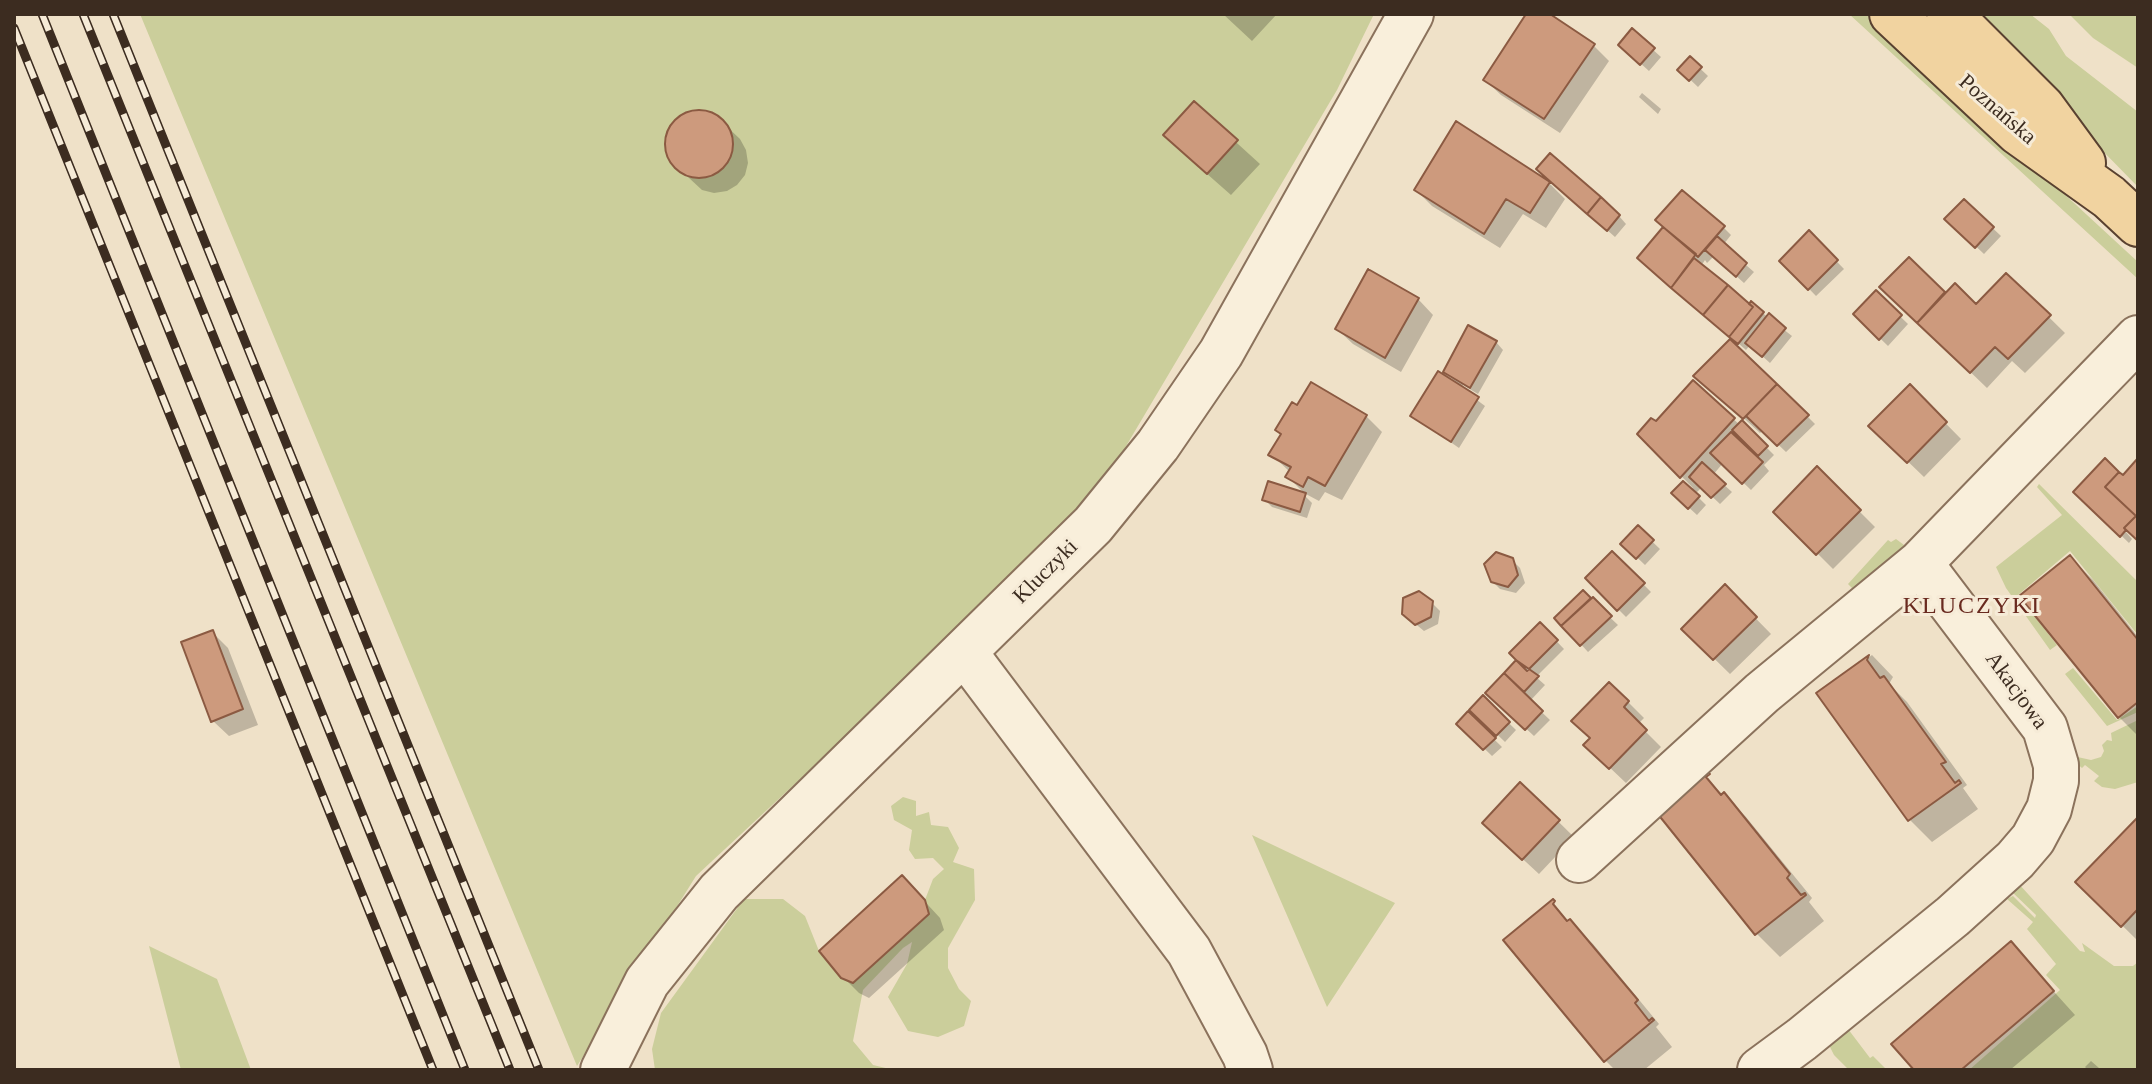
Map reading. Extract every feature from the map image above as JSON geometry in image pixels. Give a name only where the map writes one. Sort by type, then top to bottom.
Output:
[{"type":"main road","name":"Poznańska","points":[[1892,14],[2018,132],[2123,211]]},
{"type":"main road","name":"Poznańska","points":[[1949,14],[2042,107],[2123,211]]},
{"type":"street","name":"Kluczyki","points":[[603,1070],[647,982],[719,892],[1093,525],[1158,445],[1221,353],[1411,14]]},
{"type":"street","points":[[1579,860],[1762,693],[1920,563],[2138,338]]},
{"type":"street","name":"Akacjowa","points":[[1760,1070],[1963,907],[2024,850],[2049,809],[2056,781],[2056,765],[2045,728],[1920,563]]},
{"type":"street","points":[[965,653],[1189,951],[1250,1070]]},
{"type":"green space","points":[[140,14],[1374,14],[1337,90],[1087,512],[696,876],[577,1066]]},
{"type":"green space","points":[[1849,14],[1869,14],[2138,262],[2138,279]]},
{"type":"green space","points":[[1969,14],[2030,14],[2049,29],[2066,56],[2138,112],[2138,187]]},
{"type":"green space","points":[[2069,14],[2138,14],[2138,68],[2093,38]]},
{"type":"green space","points":[[2039,484],[2138,582],[2137,634],[2070,551],[2018,595],[2057,645],[2050,650],[2006,588],[1996,567],[2062,515],[2037,487]]},
{"type":"green space","points":[[1896,539],[1912,551],[1857,593],[1848,584],[1888,540]]},
{"type":"green space","points":[[2073,668],[2117,720],[2138,706],[2138,712],[2107,726],[2065,674]]},
{"type":"green space","points":[[2138,720],[2138,782],[2115,789],[2102,787],[2094,781],[2099,776],[2085,765],[2082,768],[2073,756],[2091,760],[2101,757],[2104,751],[2102,745],[2107,740],[2112,741],[2111,733]]},
{"type":"green space","points":[[903,797],[916,801],[916,816],[929,812],[931,825],[948,827],[959,848],[953,862],[974,869],[975,900],[948,948],[948,968],[959,989],[971,1001],[964,1026],[938,1037],[908,1031],[888,997],[907,964],[912,942],[863,990],[853,1041],[873,1065],[894,1070],[655,1070],[652,1049],[661,1013],[744,899],[783,899],[805,916],[819,951],[840,977],[853,983],[929,914],[925,900],[933,879],[944,869],[933,858],[915,859],[909,850],[912,830],[894,820],[891,806]]},
{"type":"green space","points":[[1252,835],[1395,903],[1327,1007]]},
{"type":"green space","points":[[2018,883],[2080,951],[2085,952],[2082,943],[2114,966],[2133,966],[2138,962],[2138,1070],[1969,1070],[2060,990],[2046,975],[2056,964],[2027,929],[2033,922],[2007,899],[2013,896],[2035,918],[2036,915],[2010,890]]},
{"type":"green space","points":[[149,946],[217,979],[251,1070],[181,1070]]},
{"type":"green space","points":[[1848,1029],[1870,1058],[1873,1056],[1887,1070],[1849,1070],[1834,1055],[1829,1045]]},
{"type":"building","points":[[1526,14],[1550,14],[1595,44],[1544,119],[1483,80]]},
{"type":"building","points":[[1632,28],[1655,48],[1640,65],[1618,45]]},
{"type":"building","points":[[1690,56],[1702,67],[1689,81],[1677,70]]},
{"type":"building","points":[[1194,101],[1238,140],[1207,174],[1163,135]]},
{"type":"building","points":[[699,110],[723,120],[733,144],[723,168],[699,178],[675,168],[665,144],[675,120]]},
{"type":"building","points":[[1456,121],[1550,182],[1530,213],[1506,199],[1484,234],[1414,190]]},
{"type":"building","points":[[1550,153],[1601,197],[1587,214],[1536,169]]},
{"type":"building","points":[[1682,190],[1725,226],[1698,257],[1655,220]]},
{"type":"building","points":[[1601,197],[1620,215],[1607,231],[1587,214]]},
{"type":"building","points":[[1964,199],[1994,227],[1975,248],[1944,219]]},
{"type":"building","points":[[1663,227],[1696,254],[1671,288],[1637,258]]},
{"type":"building","points":[[1809,230],[1838,260],[1808,290],[1779,261]]},
{"type":"building","points":[[1717,236],[1747,263],[1736,277],[1705,250]]},
{"type":"building","points":[[1909,257],[1945,292],[1917,323],[1879,287]]},
{"type":"building","points":[[1694,258],[1728,285],[1703,315],[1671,288]]},
{"type":"building","points":[[1368,269],[1419,298],[1385,358],[1335,329]]},
{"type":"building","points":[[2006,273],[2051,315],[2008,359],[1995,347],[1970,373],[1917,323],[1955,283],[1976,304]]},
{"type":"building","points":[[1728,285],[1753,307],[1729,337],[1703,315]]},
{"type":"building","points":[[1876,290],[1902,315],[1879,340],[1853,314]]},
{"type":"building","points":[[1751,301],[1764,312],[1738,344],[1729,337],[1753,307],[1749,304]]},
{"type":"building","points":[[1769,313],[1786,328],[1762,357],[1745,343]]},
{"type":"building","points":[[1468,325],[1497,341],[1470,388],[1443,372]]},
{"type":"building","points":[[1730,339],[1777,384],[1743,419],[1693,376]]},
{"type":"building","points":[[1438,371],[1479,397],[1451,442],[1410,416]]},
{"type":"building","points":[[1693,380],[1735,418],[1680,478],[1637,434],[1651,418],[1656,421]]},
{"type":"building","points":[[1311,382],[1367,415],[1325,486],[1308,477],[1303,487],[1285,477],[1291,467],[1268,455],[1281,434],[1275,430],[1292,402],[1297,405]]},
{"type":"building","points":[[1777,384],[1809,415],[1777,446],[1746,416]]},
{"type":"building","points":[[1910,384],[1947,422],[1907,463],[1868,426]]},
{"type":"building","points":[[1742,420],[1768,446],[1758,456],[1732,430]]},
{"type":"building","points":[[1731,432],[1763,462],[1742,484],[1710,453]]},
{"type":"building","points":[[2105,458],[2119,472],[2105,487],[2136,516],[2120,537],[2073,492]]},
{"type":"building","points":[[2138,458],[2138,541],[2124,528],[2136,516],[2105,487],[2119,472],[2123,475]]},
{"type":"building","points":[[1702,462],[1726,484],[1711,498],[1689,477]]},
{"type":"building","points":[[1817,466],[1861,510],[1816,555],[1773,512]]},
{"type":"building","points":[[1268,481],[1306,493],[1300,512],[1262,500]]},
{"type":"building","points":[[1683,481],[1700,496],[1688,509],[1671,493]]},
{"type":"building","points":[[1638,525],[1654,540],[1636,559],[1620,544]]},
{"type":"building","points":[[1612,551],[1645,583],[1617,611],[1585,578]]},
{"type":"building","points":[[1496,552],[1513,558],[1518,575],[1508,587],[1491,582],[1484,564]]},
{"type":"building","points":[[2070,555],[2138,640],[2138,702],[2118,718],[2019,596]]},
{"type":"building","points":[[1725,584],[1757,617],[1713,660],[1681,629]]},
{"type":"building","points":[[1583,590],[1591,598],[1561,626],[1554,618]]},
{"type":"building","points":[[1419,591],[1433,601],[1431,617],[1415,625],[1402,614],[1403,598]]},
{"type":"building","points":[[1593,597],[1612,616],[1580,646],[1561,626]]},
{"type":"building","points":[[1540,622],[1558,640],[1527,671],[1509,653]]},
{"type":"building","points":[[213,630],[243,709],[211,722],[181,642]]},
{"type":"building","points":[[1869,655],[1867,660],[1880,678],[1884,676],[1946,762],[1941,764],[1955,783],[1959,780],[1961,783],[1908,821],[1816,693]]},
{"type":"building","points":[[1516,660],[1539,676],[1524,692],[1504,673]]},
{"type":"building","points":[[1504,673],[1543,711],[1525,730],[1485,693]]},
{"type":"building","points":[[1609,682],[1629,701],[1624,707],[1647,730],[1609,769],[1583,745],[1590,738],[1571,721]]},
{"type":"building","points":[[1483,695],[1510,722],[1496,736],[1469,710]]},
{"type":"building","points":[[1468,711],[1496,738],[1483,750],[1456,724]]},
{"type":"building","points":[[1707,772],[1710,774],[1706,777],[1721,795],[1724,792],[1790,874],[1787,878],[1801,895],[1806,895],[1755,935],[1657,813]]},
{"type":"building","points":[[1520,782],[1560,820],[1522,860],[1482,823]]},
{"type":"building","points":[[2138,817],[2138,909],[2121,927],[2075,882]]},
{"type":"building","points":[[902,875],[925,900],[929,914],[853,983],[841,978],[819,951]]},
{"type":"building","points":[[1553,899],[1553,904],[1567,921],[1570,919],[1638,1000],[1635,1003],[1649,1021],[1654,1020],[1604,1062],[1503,940]]},
{"type":"building","points":[[2011,941],[2054,991],[1961,1070],[1914,1070],[1891,1044]]},
{"type":"railway","points":[[42,14],[465,1070]]},
{"type":"railway","points":[[83,14],[510,1070]]},
{"type":"railway","points":[[113,14],[539,1070]]},
{"type":"railway","points":[[14,28],[433,1070]]},
{"type":"district","name":"KLUCZYKI","points":[[1972,607]]}]
